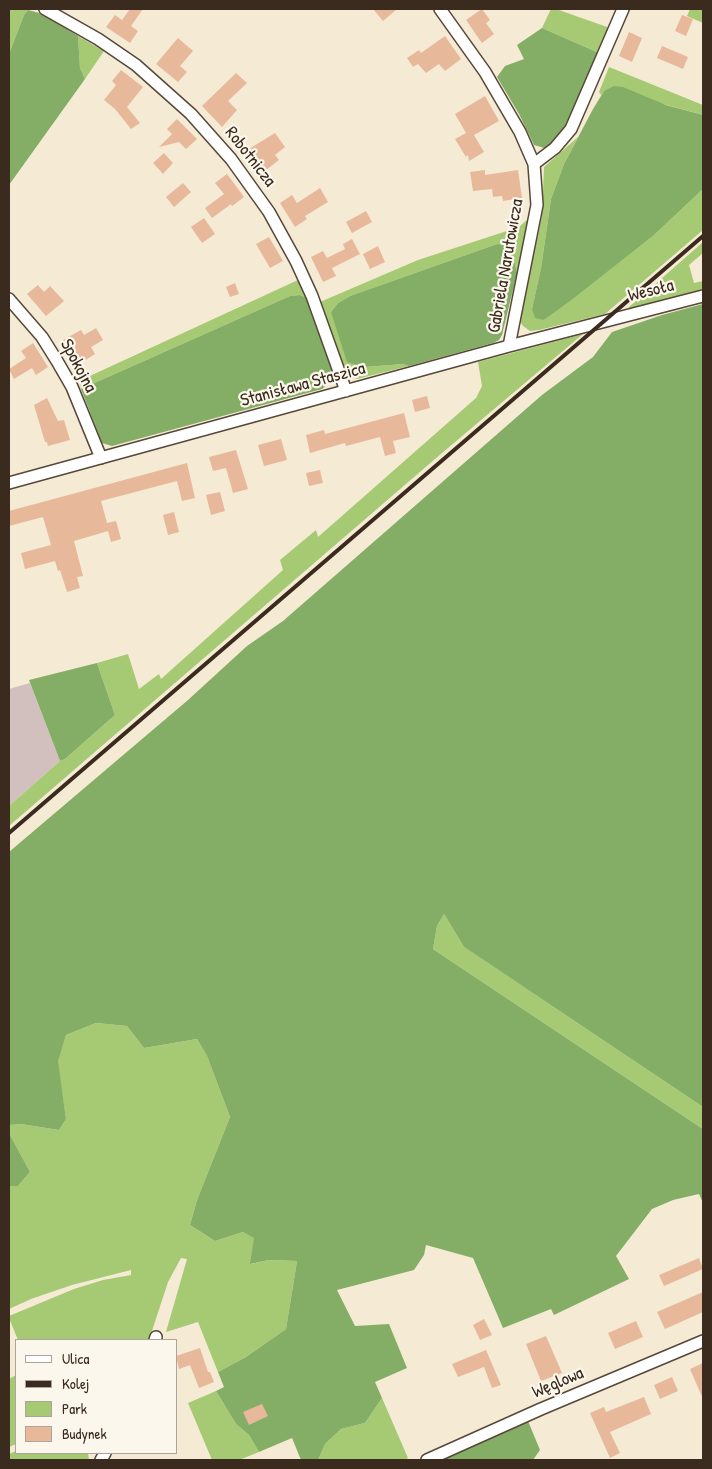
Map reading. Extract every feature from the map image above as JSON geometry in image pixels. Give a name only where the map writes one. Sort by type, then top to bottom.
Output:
[{"type":"street","name":"Robotnicza","points":[[45,9],[98,39],[136,65],[191,114],[231,159],[269,212],[296,261],[312,296],[346,391]]},
{"type":"street","name":"Gabriela Narutowicza","points":[[440,9],[485,72],[514,121],[534,164],[536,191],[534,222],[509,346]]},
{"type":"street","points":[[534,164],[555,148],[571,129],[623,9]]},
{"type":"street","name":"Wesoła","points":[[607,320],[703,296]]},
{"type":"street","name":"Spokojna","points":[[9,299],[42,337],[57,361],[72,387],[101,458]]},
{"type":"street","name":"Stanisława Staszica","points":[[9,483],[607,320]]},
{"type":"street","name":"Węglowa","points":[[427,1460],[541,1409],[703,1341]]},
{"type":"shaded area","points":[[30,683],[60,761],[9,806],[9,689]]},
{"type":"green space","points":[[9,9],[28,10],[24,15],[9,54]]},
{"type":"green space","points":[[551,9],[556,9],[610,28],[599,53],[542,28]]},
{"type":"green space","points":[[690,9],[703,9],[703,23],[687,16]]},
{"type":"green space","points":[[28,10],[43,14],[78,36],[80,68],[85,79],[9,185],[9,54],[24,15]]},
{"type":"green space","points":[[542,28],[599,53],[572,118],[562,134],[548,147],[544,148],[534,145],[519,114],[497,77],[505,66],[524,59],[517,45]]},
{"type":"green space","points":[[78,36],[104,51],[85,79],[80,68]]},
{"type":"green space","points":[[609,67],[703,105],[703,115],[604,91],[601,95],[599,92]]},
{"type":"green space","points":[[614,86],[623,87],[666,105],[703,115],[703,189],[653,236],[570,301],[544,320],[535,318],[532,309],[541,268],[551,199],[564,164],[593,109],[604,91]]},
{"type":"green space","points":[[578,137],[564,164],[551,199],[541,268],[532,309],[544,320],[653,236],[703,189],[703,230],[605,314],[530,331],[519,320],[542,216],[544,167]]},
{"type":"green space","points":[[529,218],[517,273],[513,256],[497,244],[350,296],[338,303],[331,312],[365,367],[403,364],[409,366],[357,379],[350,377],[344,371],[320,302],[418,260],[519,227]]},
{"type":"green space","points":[[703,242],[703,253],[689,265],[694,283],[703,281],[703,289],[628,308]]},
{"type":"green space","points":[[497,244],[507,246],[513,256],[517,273],[502,335],[499,340],[409,366],[403,364],[365,367],[347,362],[331,312],[338,303],[350,296]]},
{"type":"green space","points":[[298,280],[307,298],[300,295],[290,296],[81,389],[79,381]]},
{"type":"green space","points":[[300,295],[307,298],[327,352],[333,375],[330,382],[322,389],[112,446],[102,443],[81,389],[290,296]]},
{"type":"green space","points":[[703,304],[703,1107],[464,947],[444,914],[437,926],[433,949],[703,1129],[703,1203],[699,1194],[673,1200],[652,1209],[616,1256],[629,1279],[554,1315],[551,1309],[503,1328],[473,1258],[426,1245],[424,1255],[414,1270],[337,1290],[355,1326],[389,1324],[407,1368],[375,1382],[382,1398],[365,1423],[341,1429],[325,1444],[318,1460],[301,1460],[292,1438],[259,1452],[249,1435],[236,1424],[216,1391],[224,1387],[218,1372],[246,1357],[286,1329],[297,1261],[269,1260],[250,1264],[254,1238],[243,1232],[215,1241],[190,1225],[197,1200],[230,1117],[207,1056],[197,1039],[144,1048],[127,1026],[96,1023],[66,1035],[58,1061],[66,1119],[59,1130],[21,1124],[9,1125],[9,852],[188,700],[247,646],[283,621],[542,395],[593,357],[612,332],[662,315]]},
{"type":"green space","points":[[583,334],[9,826],[9,806],[115,715],[97,663],[128,654],[139,689],[159,674],[161,679],[283,570],[280,560],[316,530],[318,537],[476,398],[482,386],[478,362]]},
{"type":"green space","points":[[97,663],[115,715],[65,759],[60,761],[29,680]]},
{"type":"green space","points":[[444,914],[464,947],[703,1107],[703,1129],[433,949],[437,926]]},
{"type":"green space","points":[[96,1023],[127,1026],[144,1048],[197,1039],[207,1056],[230,1117],[197,1200],[190,1225],[215,1241],[243,1232],[255,1238],[251,1264],[269,1260],[297,1261],[286,1329],[246,1357],[218,1372],[198,1322],[166,1332],[187,1259],[181,1258],[168,1282],[149,1339],[18,1339],[9,1316],[74,1289],[103,1280],[131,1275],[131,1270],[72,1285],[31,1299],[9,1309],[9,1186],[18,1186],[30,1172],[9,1133],[9,1125],[21,1124],[59,1130],[66,1119],[57,1061],[66,1035]]},
{"type":"green space","points":[[9,1133],[30,1172],[18,1186],[9,1186]]},
{"type":"green space","points":[[15,1376],[15,1444],[9,1447],[9,1379]]},
{"type":"green space","points":[[216,1391],[236,1424],[249,1435],[259,1452],[239,1460],[212,1460],[188,1403]]},
{"type":"green space","points":[[382,1398],[408,1458],[405,1460],[318,1460],[325,1444],[341,1429],[365,1423]]},
{"type":"green space","points":[[528,1421],[540,1450],[533,1460],[439,1460]]},
{"type":"green space","points":[[15,1451],[15,1454],[88,1454],[89,1460],[9,1460],[9,1454]]},
{"type":"building","points":[[130,9],[143,9],[131,26],[138,31],[130,43],[106,27],[115,15],[122,20]]},
{"type":"building","points":[[373,9],[397,9],[383,21]]},
{"type":"building","points":[[482,9],[490,20],[486,23],[494,34],[482,43],[466,20]]},
{"type":"building","points":[[682,15],[693,19],[686,36],[675,31]]},
{"type":"building","points":[[629,32],[642,38],[632,62],[619,56]]},
{"type":"building","points":[[445,36],[461,59],[445,71],[439,64],[426,73],[418,64],[413,67],[407,58],[419,50],[421,53]]},
{"type":"building","points":[[178,38],[193,51],[180,66],[187,72],[178,82],[156,64]]},
{"type":"building","points":[[662,46],[688,57],[683,69],[657,58]]},
{"type":"building","points":[[121,70],[143,87],[127,107],[140,123],[131,129],[115,109],[104,100],[116,85],[112,81]]},
{"type":"building","points":[[236,73],[247,83],[228,101],[237,110],[222,127],[202,106]]},
{"type":"building","points":[[485,96],[499,121],[474,135],[484,152],[469,161],[468,155],[466,157],[455,139],[466,133],[455,114]]},
{"type":"building","points":[[177,119],[197,139],[186,149],[179,142],[159,147],[172,134],[167,129]]},
{"type":"building","points":[[275,133],[285,147],[275,155],[279,160],[261,174],[244,152]]},
{"type":"building","points":[[164,153],[173,163],[163,174],[153,163]]},
{"type":"building","points":[[485,170],[485,175],[518,170],[522,198],[503,201],[502,196],[493,197],[492,189],[473,191],[470,172]]},
{"type":"building","points":[[227,174],[244,197],[212,218],[205,208],[224,194],[215,183]]},
{"type":"building","points":[[183,183],[191,192],[174,207],[166,197]]},
{"type":"building","points":[[320,188],[328,202],[305,216],[307,219],[295,227],[280,203],[292,195],[297,203]]},
{"type":"building","points":[[366,211],[372,222],[352,233],[346,222]]},
{"type":"building","points":[[204,218],[215,234],[202,243],[191,227]]},
{"type":"building","points":[[269,237],[283,261],[270,268],[256,244]]},
{"type":"building","points":[[352,239],[360,254],[332,268],[336,276],[323,282],[311,257],[323,251],[327,258],[345,249],[343,244]]},
{"type":"building","points":[[378,246],[385,262],[370,269],[363,254]]},
{"type":"building","points":[[235,283],[239,294],[230,297],[226,287]]},
{"type":"building","points":[[38,285],[44,292],[50,286],[64,301],[46,316],[27,294]]},
{"type":"building","points":[[96,328],[103,340],[91,347],[95,354],[78,365],[63,340],[81,330],[84,335]]},
{"type":"building","points":[[33,343],[48,367],[36,375],[32,368],[14,379],[9,369],[26,358],[21,351]]},
{"type":"building","points":[[427,396],[430,408],[415,412],[412,400]]},
{"type":"building","points":[[47,398],[58,421],[64,420],[70,440],[48,446],[47,442],[45,442],[34,405]]},
{"type":"building","points":[[404,413],[410,437],[393,441],[396,453],[385,456],[380,437],[346,446],[345,443],[310,453],[306,435],[324,430],[325,434]]},
{"type":"building","points":[[281,439],[287,460],[264,466],[258,445]]},
{"type":"building","points":[[236,450],[248,489],[233,493],[226,468],[213,471],[209,457]]},
{"type":"building","points":[[187,463],[195,498],[182,501],[177,481],[101,501],[107,523],[116,521],[121,539],[111,542],[108,531],[74,541],[83,576],[77,577],[80,588],[67,592],[55,561],[25,569],[21,553],[51,545],[43,517],[9,526],[9,511]]},
{"type":"building","points":[[320,470],[323,483],[309,486],[306,473]]},
{"type":"building","points":[[220,492],[225,511],[211,515],[206,495]]},
{"type":"building","points":[[174,512],[179,532],[168,535],[163,515]]},
{"type":"building","points":[[699,1258],[703,1269],[664,1286],[659,1275]]},
{"type":"building","points":[[703,1292],[703,1312],[665,1329],[657,1312]]},
{"type":"building","points":[[484,1319],[492,1335],[480,1340],[473,1325]]},
{"type":"building","points":[[636,1321],[643,1337],[615,1349],[608,1333]]},
{"type":"building","points":[[546,1336],[562,1373],[541,1381],[526,1344]]},
{"type":"building","points":[[200,1348],[208,1372],[210,1372],[214,1382],[199,1388],[190,1365],[179,1369],[178,1355]]},
{"type":"building","points":[[486,1350],[501,1385],[492,1388],[484,1367],[458,1377],[452,1364]]},
{"type":"building","points":[[703,1363],[703,1399],[690,1369]]},
{"type":"building","points":[[672,1377],[678,1391],[660,1399],[654,1385]]},
{"type":"building","points":[[644,1397],[651,1414],[610,1432],[620,1453],[610,1458],[590,1413],[604,1407],[606,1412]]},
{"type":"building","points":[[262,1404],[268,1416],[249,1425],[243,1412]]},
{"type":"railway","points":[[9,833],[703,236]]}]
